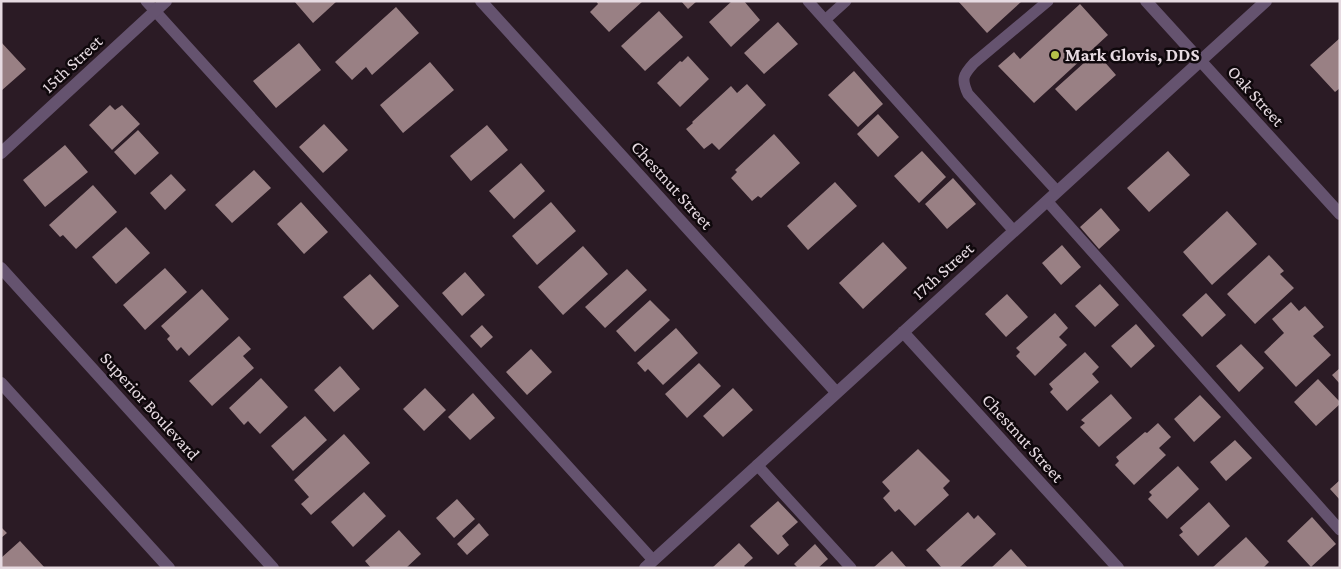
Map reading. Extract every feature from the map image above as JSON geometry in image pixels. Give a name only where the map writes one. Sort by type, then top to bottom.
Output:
[{"type":"street","name":"15th Street","points":[[1,153],[166,1]]},
{"type":"street","name":"Chestnut Street","points":[[481,1],[836,392]]},
{"type":"street","name":"Oak Street","points":[[1146,1],[1340,214]]},
{"type":"street","name":"17th Street","points":[[649,564],[1266,1]]},
{"type":"street","name":"Superior Boulevard","points":[[4,275],[273,568]]},
{"type":"street","name":"Chestnut Street","points":[[903,332],[1118,568]]},
{"type":"street","points":[[1,383],[169,568]]},
{"type":"lane","points":[[146,1],[649,564]]},
{"type":"lane","points":[[808,1],[1014,231]]},
{"type":"lane","points":[[825,20],[846,1]]},
{"type":"lane","points":[[1048,1],[974,63],[965,74],[963,84],[968,94],[1057,191]]},
{"type":"lane","points":[[1047,201],[1340,530]]},
{"type":"lane","points":[[757,464],[852,568]]},
{"type":"building","points":[[294,1],[337,1],[313,23]]},
{"type":"building","points":[[596,1],[643,1],[609,32],[590,12],[598,4]]},
{"type":"building","points":[[681,1],[697,1],[688,9]]},
{"type":"building","points":[[732,1],[744,1],[760,20],[731,47],[709,22]]},
{"type":"building","points":[[958,1],[1022,1],[987,33]]},
{"type":"building","name":"Mark Glovis, DDS","points":[[1080,4],[1108,35],[1034,103],[998,66],[1014,52],[1020,59]]},
{"type":"building","points":[[396,7],[419,33],[372,75],[366,67],[352,80],[335,62]]},
{"type":"building","points":[[659,11],[683,37],[645,71],[621,46]]},
{"type":"building","points":[[778,22],[798,44],[764,74],[744,53]]},
{"type":"building","points":[[1340,38],[1340,88],[1335,92],[1310,65]]},
{"type":"building","points":[[1,42],[26,69],[1,91]]},
{"type":"building","points":[[299,43],[321,70],[276,108],[253,81]]},
{"type":"building","points":[[1096,52],[1116,75],[1076,111],[1055,89]]},
{"type":"building","points":[[688,56],[709,79],[680,107],[657,83]]},
{"type":"building","points":[[430,62],[454,90],[403,133],[380,105]]},
{"type":"building","points":[[854,71],[883,104],[858,127],[828,95]]},
{"type":"building","points":[[747,84],[766,105],[719,150],[712,143],[704,149],[686,129],[731,86],[737,93]]},
{"type":"building","points":[[110,105],[115,110],[122,105],[140,124],[112,150],[89,125]]},
{"type":"building","points":[[878,114],[899,137],[878,157],[857,134]]},
{"type":"building","points":[[324,124],[348,150],[323,173],[299,147]]},
{"type":"building","points":[[487,125],[508,150],[471,181],[450,156]]},
{"type":"building","points":[[138,130],[159,153],[135,175],[114,152]]},
{"type":"building","points":[[774,134],[800,163],[761,198],[758,196],[752,201],[731,178],[737,172],[735,170]]},
{"type":"building","points":[[65,145],[88,172],[45,207],[23,180]]},
{"type":"building","points":[[922,151],[946,177],[919,203],[894,176]]},
{"type":"building","points":[[1168,151],[1190,175],[1149,212],[1127,188]]},
{"type":"building","points":[[521,163],[545,191],[514,219],[489,191]]},
{"type":"building","points":[[254,170],[271,188],[232,223],[215,205]]},
{"type":"building","points":[[171,174],[186,190],[165,210],[150,193]]},
{"type":"building","points":[[953,178],[976,204],[947,229],[925,204]]},
{"type":"building","points":[[835,182],[857,206],[808,250],[787,226]]},
{"type":"building","points":[[93,185],[117,212],[76,249],[63,235],[60,237],[49,225]]},
{"type":"building","points":[[301,202],[328,232],[304,254],[277,224]]},
{"type":"building","points":[[551,202],[576,231],[537,265],[512,236]]},
{"type":"building","points":[[1101,208],[1120,230],[1099,249],[1080,227]]},
{"type":"building","points":[[1227,211],[1257,244],[1212,285],[1183,252]]},
{"type":"building","points":[[126,227],[150,253],[116,284],[92,257]]},
{"type":"building","points":[[883,242],[907,268],[863,309],[839,283]]},
{"type":"building","points":[[1062,245],[1081,267],[1061,285],[1042,263]]},
{"type":"building","points":[[583,246],[608,274],[563,315],[538,287]]},
{"type":"building","points":[[1269,255],[1284,271],[1280,274],[1294,288],[1255,324],[1227,294]]},
{"type":"building","points":[[165,268],[187,292],[145,330],[123,305]]},
{"type":"building","points":[[627,269],[647,290],[605,328],[585,307]]},
{"type":"building","points":[[465,272],[485,295],[462,316],[442,293]]},
{"type":"building","points":[[370,274],[399,306],[373,330],[343,297]]},
{"type":"building","points":[[1100,284],[1119,305],[1095,327],[1075,306]]},
{"type":"building","points":[[202,289],[229,319],[189,356],[181,347],[177,351],[167,339],[170,336],[161,326]]},
{"type":"building","points":[[1206,293],[1226,315],[1202,337],[1182,315]]},
{"type":"building","points":[[1007,294],[1028,317],[1006,337],[985,314]]},
{"type":"building","points":[[650,300],[670,320],[635,352],[616,331]]},
{"type":"building","points":[[1291,302],[1299,311],[1305,306],[1324,327],[1313,336],[1331,355],[1296,387],[1264,352],[1284,333],[1272,319]]},
{"type":"building","points":[[1055,313],[1068,328],[1059,337],[1067,345],[1035,376],[1016,356],[1020,352],[1016,348]]},
{"type":"building","points":[[1136,324],[1155,346],[1131,368],[1111,346]]},
{"type":"building","points":[[482,325],[493,337],[481,348],[470,336]]},
{"type":"building","points":[[676,328],[698,353],[663,385],[648,369],[645,372],[637,363]]},
{"type":"building","points":[[239,336],[251,349],[243,356],[254,368],[212,406],[189,381]]},
{"type":"building","points":[[1241,344],[1264,368],[1239,392],[1216,366]]},
{"type":"building","points":[[531,349],[552,372],[527,395],[506,372]]},
{"type":"building","points":[[1085,352],[1099,367],[1092,374],[1099,382],[1067,411],[1050,392],[1053,389],[1049,384]]},
{"type":"building","points":[[699,363],[721,386],[687,418],[665,394]]},
{"type":"building","points":[[340,366],[360,389],[334,412],[314,390]]},
{"type":"building","points":[[1340,368],[1340,384],[1332,375]]},
{"type":"building","points":[[261,378],[288,407],[260,434],[248,421],[244,425],[229,408]]},
{"type":"building","points":[[1318,379],[1340,404],[1316,426],[1294,402]]},
{"type":"building","points":[[425,388],[446,410],[424,431],[403,409]]},
{"type":"building","points":[[733,388],[753,410],[723,437],[703,416]]},
{"type":"building","points":[[473,393],[495,418],[470,440],[448,417]]},
{"type":"building","points":[[1111,394],[1132,418],[1099,447],[1080,427],[1085,423],[1081,420]]},
{"type":"building","points":[[1200,395],[1221,417],[1194,442],[1174,419]]},
{"type":"building","points":[[305,416],[327,440],[293,471],[271,446]]},
{"type":"building","points":[[1158,423],[1171,437],[1159,448],[1166,455],[1134,485],[1115,465],[1119,461],[1116,457]]},
{"type":"building","points":[[344,434],[370,463],[311,515],[301,504],[309,497],[294,480]]},
{"type":"building","points":[[1235,440],[1252,458],[1226,481],[1210,462]]},
{"type":"building","points":[[918,449],[950,481],[943,488],[949,495],[915,526],[899,509],[895,512],[883,498],[890,491],[882,482]]},
{"type":"building","points":[[1178,466],[1199,489],[1167,519],[1148,499],[1152,495],[1149,492]]},
{"type":"building","points":[[1340,480],[1340,500],[1330,489]]},
{"type":"building","points":[[364,492],[386,516],[353,547],[331,522]]},
{"type":"building","points":[[457,499],[475,519],[454,538],[436,518]]},
{"type":"building","points":[[778,501],[798,522],[782,536],[789,545],[778,555],[750,526]]},
{"type":"building","points":[[1209,502],[1230,526],[1198,556],[1179,535],[1183,532],[1180,528]]},
{"type":"building","points":[[968,512],[974,519],[978,515],[996,534],[959,568],[942,568],[926,550]]},
{"type":"building","points":[[1312,517],[1336,544],[1311,567],[1287,541]]},
{"type":"building","points":[[479,523],[489,535],[467,555],[457,544]]},
{"type":"building","points":[[1,527],[7,533],[1,538]]},
{"type":"building","points":[[399,530],[421,554],[406,568],[371,568],[365,561]]},
{"type":"building","points":[[1246,537],[1269,562],[1263,568],[1212,568]]},
{"type":"building","points":[[20,541],[45,568],[1,568],[1,558]]},
{"type":"building","points":[[739,543],[753,558],[744,566],[746,568],[712,568]]},
{"type":"building","points":[[815,544],[828,559],[818,568],[798,568],[794,564]]},
{"type":"building","points":[[1011,549],[1028,568],[991,568]]},
{"type":"building","points":[[892,551],[907,568],[873,568]]},
{"type":"place","name":"Mark Glovis, DDS","points":[[1055,55]]}]
